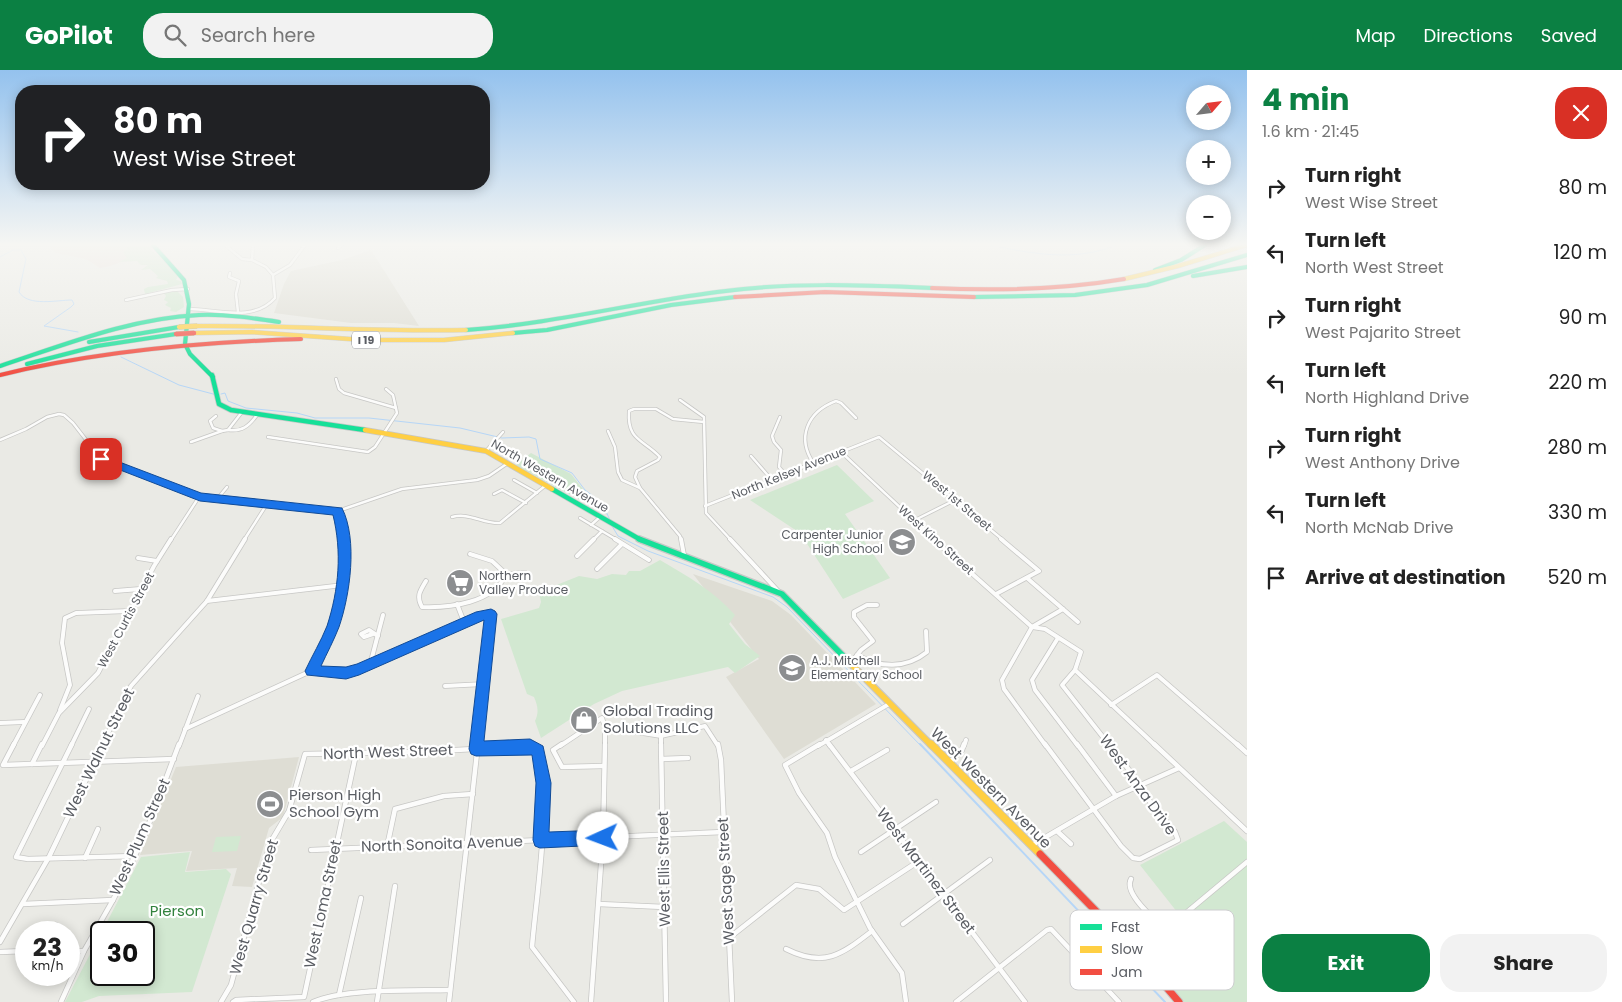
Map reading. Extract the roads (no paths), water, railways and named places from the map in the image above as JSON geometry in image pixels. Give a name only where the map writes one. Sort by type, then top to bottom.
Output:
[{"type":"main road","name":"I 19","points":[[0,367],[97,340],[195,329],[254,325],[421,332],[503,327],[563,319],[690,295],[753,288]]},
{"type":"main road","name":"I 19","points":[[936,288],[1029,290],[1050,288]]},
{"type":"main road","points":[[1029,290],[1045,288]]},
{"type":"main road","name":"I 19","points":[[195,329],[364,340],[444,340],[538,331],[672,305],[755,294],[831,291],[973,297],[1037,297],[1102,292],[1120,288]]},
{"type":"main road","points":[[185,345],[189,313],[188,289]]},
{"type":"main road","points":[[0,367],[129,326],[189,313],[357,330]]},
{"type":"main road","name":"I 19","points":[[0,374],[97,346],[177,331]]},
{"type":"main road","points":[[0,374],[43,364],[185,345],[273,339],[364,340]]},
{"type":"main road","name":"North Western Avenue","points":[[185,345],[190,356],[212,373],[218,389],[219,404],[226,408],[257,415],[383,433],[486,452],[644,542],[782,594]]},
{"type":"main road","name":"West Western Avenue","points":[[782,594],[1095,910]]},
{"type":"main road","name":"West Western Avenue","points":[[1169,990],[1179,1002]]},
{"type":"street","points":[[237,288],[238,312]]},
{"type":"street","points":[[189,313],[257,311],[270,304],[275,298],[274,288]]},
{"type":"street","points":[[126,300],[172,290],[188,289]]},
{"type":"street","points":[[336,378],[339,389],[344,394],[396,408]]},
{"type":"street","points":[[268,437],[364,452],[371,451],[397,413],[393,396],[386,389]]},
{"type":"street","points":[[680,400],[704,416],[705,506],[709,516],[782,594]]},
{"type":"street","points":[[814,464],[804,447],[805,428],[817,414],[833,402],[841,403],[856,418]]},
{"type":"street","points":[[684,558],[684,549],[680,536],[640,488],[635,477],[638,469],[660,459],[660,456],[637,441],[630,429],[629,414],[634,409],[660,409],[673,419],[704,422]]},
{"type":"street","points":[[228,430],[242,412]]},
{"type":"street","points":[[0,440],[46,418],[62,415],[69,418],[90,449],[101,459],[200,497],[338,511],[402,489],[477,480],[489,476],[508,463]]},
{"type":"street","points":[[191,442],[210,437],[222,431],[245,430],[257,415]]},
{"type":"street","points":[[216,416],[210,422],[212,427],[222,431]]},
{"type":"street","points":[[780,417],[772,436],[780,450],[779,467],[786,475]]},
{"type":"street","points":[[608,431],[615,447],[618,472],[622,480],[640,488]]},
{"type":"street","points":[[486,452],[503,432]]},
{"type":"street","name":"West 1st Street","points":[[873,438],[879,437],[884,440],[1039,571],[1027,578]]},
{"type":"street","name":"North Kelsey Avenue","points":[[705,506],[814,464],[873,438]]},
{"type":"street","name":"West Kino Street","points":[[841,452],[913,521],[1032,627]]},
{"type":"street","points":[[751,456],[772,480]]},
{"type":"street","points":[[514,480],[537,493]]},
{"type":"street","points":[[452,517],[460,515],[497,524],[504,521],[546,485]]},
{"type":"street","points":[[217,498],[227,487]]},
{"type":"street","points":[[494,494],[502,490],[526,503]]},
{"type":"street","name":"West Curtis Street","points":[[32,764],[59,713],[98,673],[157,561],[200,497]]},
{"type":"street","points":[[913,521],[956,500]]},
{"type":"street","name":"West Walnut Street","points":[[0,942],[49,857],[131,686],[207,601],[267,504]]},
{"type":"street","points":[[312,671],[333,627],[343,585],[345,539],[338,511]]},
{"type":"street","points":[[592,525],[600,517]]},
{"type":"street","points":[[580,518],[650,560]]},
{"type":"street","points":[[577,556],[602,531]]},
{"type":"street","points":[[597,569],[622,544]]},
{"type":"street","points":[[470,554],[492,561],[506,574],[525,573]]},
{"type":"street","points":[[138,558],[157,561]]},
{"type":"street","points":[[426,581],[419,592],[418,600],[422,606],[435,608],[456,604],[494,591],[501,584],[506,574]]},
{"type":"street","points":[[758,586],[765,576]]},
{"type":"street","points":[[996,594],[1027,578],[1078,622]]},
{"type":"street","points":[[207,601],[343,585]]},
{"type":"street","points":[[115,591],[141,589]]},
{"type":"street","points":[[456,604],[464,622]]},
{"type":"street","points":[[851,662],[873,641],[854,617],[854,612],[867,605],[876,605]]},
{"type":"street","name":"West Anza Drive","points":[[1032,627],[1045,629],[1081,652],[1075,670],[1062,685],[1136,779],[1138,787],[1175,832],[1178,840],[1140,859],[1133,858],[1121,846],[1004,689],[1002,680],[1004,675],[1032,627],[1063,609]]},
{"type":"street","points":[[59,713],[70,685],[62,643],[64,620],[67,615],[129,611]]},
{"type":"street","points":[[370,665],[384,615]]},
{"type":"street","points":[[186,730],[312,671],[346,673],[370,665],[464,622],[480,616],[492,615],[449,1002]]},
{"type":"street","points":[[857,655],[866,660],[899,665],[914,662],[927,652],[926,631]]},
{"type":"street","points":[[372,634],[378,636]]},
{"type":"street","points":[[1058,638],[1032,680],[1035,690],[1116,796]]},
{"type":"street","points":[[1075,670],[1247,831]]},
{"type":"street","points":[[1111,705],[1157,675],[1247,753]]},
{"type":"street","points":[[446,686],[484,684]]},
{"type":"street","points":[[40,695],[2,765],[174,759]]},
{"type":"street","name":"West Plum Street","points":[[62,1002],[84,951],[135,856],[198,696]]},
{"type":"street","points":[[889,704],[785,764],[799,793],[827,833],[835,857],[872,931],[902,974],[906,1002]]},
{"type":"street","points":[[89,709],[16,855],[17,857],[85,858],[135,856]]},
{"type":"street","points":[[591,1002],[603,838],[605,728],[602,718],[553,750],[562,767],[603,766]]},
{"type":"street","points":[[0,723],[25,722]]},
{"type":"street","name":"West Sage Street","points":[[661,736],[705,726],[718,745],[721,760],[732,1002]]},
{"type":"street","points":[[605,728],[661,736]]},
{"type":"street","name":"West Ellis Street","points":[[661,736],[666,1002]]},
{"type":"street","name":"West Martinez Street","points":[[826,740],[1025,1002]]},
{"type":"street","points":[[948,763],[962,750],[966,740]]},
{"type":"street","name":"North West Street","points":[[305,754],[356,754],[530,746],[535,748],[540,754],[543,783],[540,840]]},
{"type":"street","points":[[850,771],[887,750]]},
{"type":"street","name":"West Quarry Street","points":[[221,1002],[231,985],[264,863],[273,838],[289,812],[305,754]]},
{"type":"street","name":"West Loma Street","points":[[233,1002],[236,1000],[304,997],[356,754]]},
{"type":"street","points":[[662,759],[688,758]]},
{"type":"street","points":[[1031,845],[1116,796],[1179,768]]},
{"type":"street","points":[[387,847],[395,809],[444,796],[473,794]]},
{"type":"street","points":[[861,852],[936,802]]},
{"type":"street","points":[[85,858],[98,828]]},
{"type":"street","points":[[1057,831],[1071,844]]},
{"type":"street","name":"North Sonoita Avenue","points":[[311,850],[723,832]]},
{"type":"street","points":[[540,840],[532,947],[574,1002]]},
{"type":"street","points":[[903,924],[990,860]]},
{"type":"street","points":[[729,938],[796,884],[819,889],[844,910],[918,861]]},
{"type":"street","points":[[1191,910],[1247,862]]},
{"type":"street","points":[[1131,879],[1129,882],[1130,894],[1146,910]]},
{"type":"street","points":[[377,1002],[395,886]]},
{"type":"street","points":[[339,995],[361,898]]},
{"type":"street","points":[[23,904],[113,900]]},
{"type":"street","points":[[599,904],[664,907]]},
{"type":"street","points":[[956,1002],[1047,930],[1052,929],[1070,949]]},
{"type":"street","points":[[786,949],[798,956],[830,958],[841,954],[872,931]]},
{"type":"street","points":[[0,952],[15,951]]},
{"type":"street","points":[[313,1002],[316,999],[339,995],[450,990]]},
{"type":"street","points":[[1108,990],[1119,1002]]},
{"type":"waterway","points":[[20,288],[19,292],[23,297],[29,300],[72,300],[74,304],[71,307],[44,326],[78,332]]},
{"type":"waterway","points":[[121,357],[179,385],[217,395]]},
{"type":"waterway","points":[[221,394],[225,393],[228,401],[246,408],[297,413],[315,418],[369,418],[460,428],[502,438],[529,437],[536,439],[540,459],[572,473],[585,490],[602,503],[610,520]]},
{"type":"waterway","points":[[612,526],[618,536],[648,551],[773,597],[787,607],[921,746]]},
{"type":"waterway","points":[[920,744],[1078,910]]},
{"type":"waterway","points":[[1154,990],[1165,1002]]},
{"type":"place","name":"Carpenter Junior High School","points":[[902,542]]},
{"type":"place","name":"Northern Valley Produce","points":[[460,583]]},
{"type":"place","name":"A.J. Mitchell Elementary School","points":[[792,668]]},
{"type":"place","name":"Global Trading Solutions LLC","points":[[584,720]]},
{"type":"place","name":"Pierson High School Gym","points":[[270,804]]},
{"type":"park label","name":"Pierson","points":[[177,911]]}]
